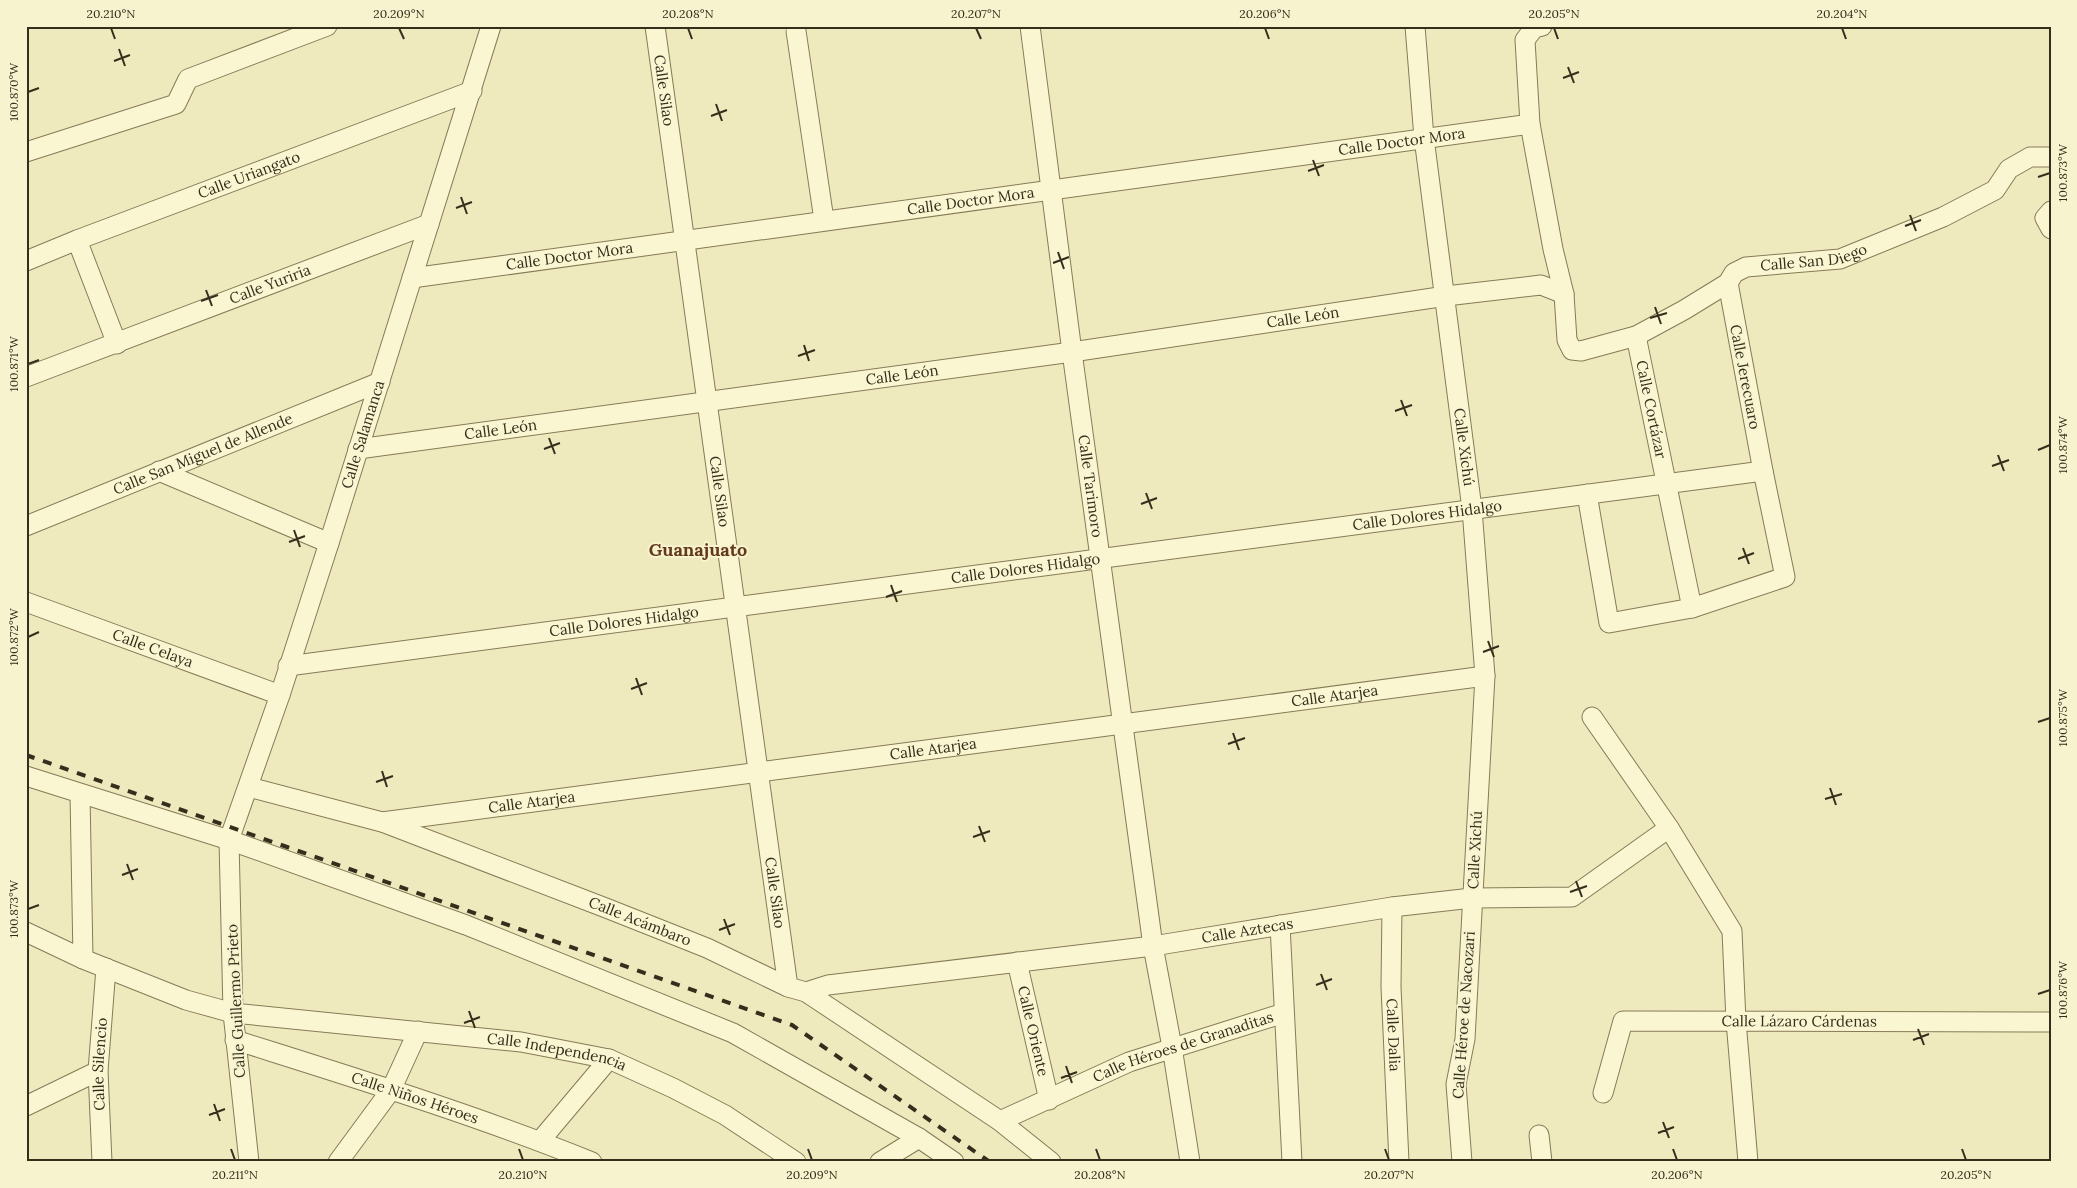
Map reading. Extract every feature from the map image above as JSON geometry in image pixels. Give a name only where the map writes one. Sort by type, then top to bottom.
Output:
[{"type":"street","points":[[26,152],[176,104],[188,79],[326,26]]},
{"type":"street","name":"Calle Salamanca","points":[[230,840],[330,543],[491,26]]},
{"type":"street","name":"Calle Silao","points":[[655,26],[758,772],[797,989]]},
{"type":"street","name":"Calle Tarimoro","points":[[1030,26],[1072,352],[1153,946],[1172,1047],[1190,1162]]},
{"type":"street","name":"Calle Xichú","points":[[1415,26],[1424,138],[1446,296],[1472,509],[1485,676],[1472,898]]},
{"type":"street","points":[[1542,26],[1534,28],[1525,40],[1530,124],[1553,249],[1564,294]]},
{"type":"street","points":[[796,31],[824,220]]},
{"type":"street","name":"Calle Uriangato","points":[[26,261],[472,91]]},
{"type":"street","name":"Calle Doctor Mora","points":[[412,278],[1530,124]]},
{"type":"street","name":"Calle San Diego","points":[[1564,294],[1568,340],[1572,350],[1581,351],[1636,336],[1728,283],[1734,273],[1746,267],[1840,259],[1943,217],[1995,190],[2009,169],[2030,157],[2051,157]]},
{"type":"street","name":"Calle Yuriria","points":[[26,377],[429,224]]},
{"type":"street","points":[[77,240],[117,344]]},
{"type":"street","name":"Calle Jerecuaro","points":[[1692,608],[1785,577],[1728,283]]},
{"type":"street","name":"Calle León","points":[[358,449],[1072,352],[1446,296],[1541,285],[1564,294]]},
{"type":"street","name":"Calle Cortázar","points":[[1636,336],[1692,608]]},
{"type":"street","name":"Calle San Miguel de Allende","points":[[26,526],[380,382]]},
{"type":"street","points":[[159,471],[330,543]]},
{"type":"street","name":"Calle Dolores Hidalgo","points":[[288,666],[1763,471]]},
{"type":"street","points":[[1587,494],[1609,623],[1692,608]]},
{"type":"street","name":"Calle Celaya","points":[[26,602],[280,695]]},
{"type":"street","name":"Calle Atarjea","points":[[382,822],[1485,676]]},
{"type":"street","points":[[1592,717],[1670,828],[1732,932],[1736,1021],[1748,1162]]},
{"type":"street","points":[[26,776],[230,840],[466,925],[733,1033],[919,1138],[954,1162]]},
{"type":"street","name":"Calle Acámbaro","points":[[249,787],[382,822],[707,948],[797,989],[1000,1121],[1051,1162]]},
{"type":"street","points":[[80,794],[83,959]]},
{"type":"street","name":"Calle Aztecas","points":[[797,989],[1153,946],[1392,907],[1472,898],[1572,897],[1670,828]]},
{"type":"street","name":"Calle Guillermo Prieto","points":[[230,840],[234,1013],[249,1162]]},
{"type":"street","name":"Calle Héroe de Nacozari","points":[[1462,1162],[1456,1084],[1465,1039],[1472,898]]},
{"type":"street","name":"Calle Dalia","points":[[1392,907],[1392,1017],[1399,1162]]},
{"type":"street","points":[[1280,925],[1292,1162]]},
{"type":"street","name":"Calle Independencia","points":[[26,932],[83,959],[186,1000],[234,1013],[521,1042],[609,1058],[725,1115],[796,1162]]},
{"type":"street","name":"Calle Oriente","points":[[1017,962],[1049,1100]]},
{"type":"street","name":"Calle Silencio","points":[[102,1162],[98,1071],[106,968]]},
{"type":"street","name":"Calle Héroes de Granaditas","points":[[1000,1121],[1129,1062],[1284,1013]]},
{"type":"street","name":"Calle Lázaro Cárdenas","points":[[1603,1093],[1623,1021],[2051,1022]]},
{"type":"street","points":[[338,1162],[391,1090],[418,1031]]},
{"type":"street","name":"Calle Niños Héroes","points":[[236,1040],[540,1141],[592,1162]]},
{"type":"street","points":[[540,1141],[609,1058]]},
{"type":"street","points":[[26,1106],[98,1071]]},
{"type":"street","points":[[1539,1135],[1542,1162]]},
{"type":"street","points":[[880,1162],[919,1138]]},
{"type":"railway","points":[[26,755],[792,1025],[990,1162]]},
{"type":"district","name":"Guanajuato","points":[[698,550]]}]
